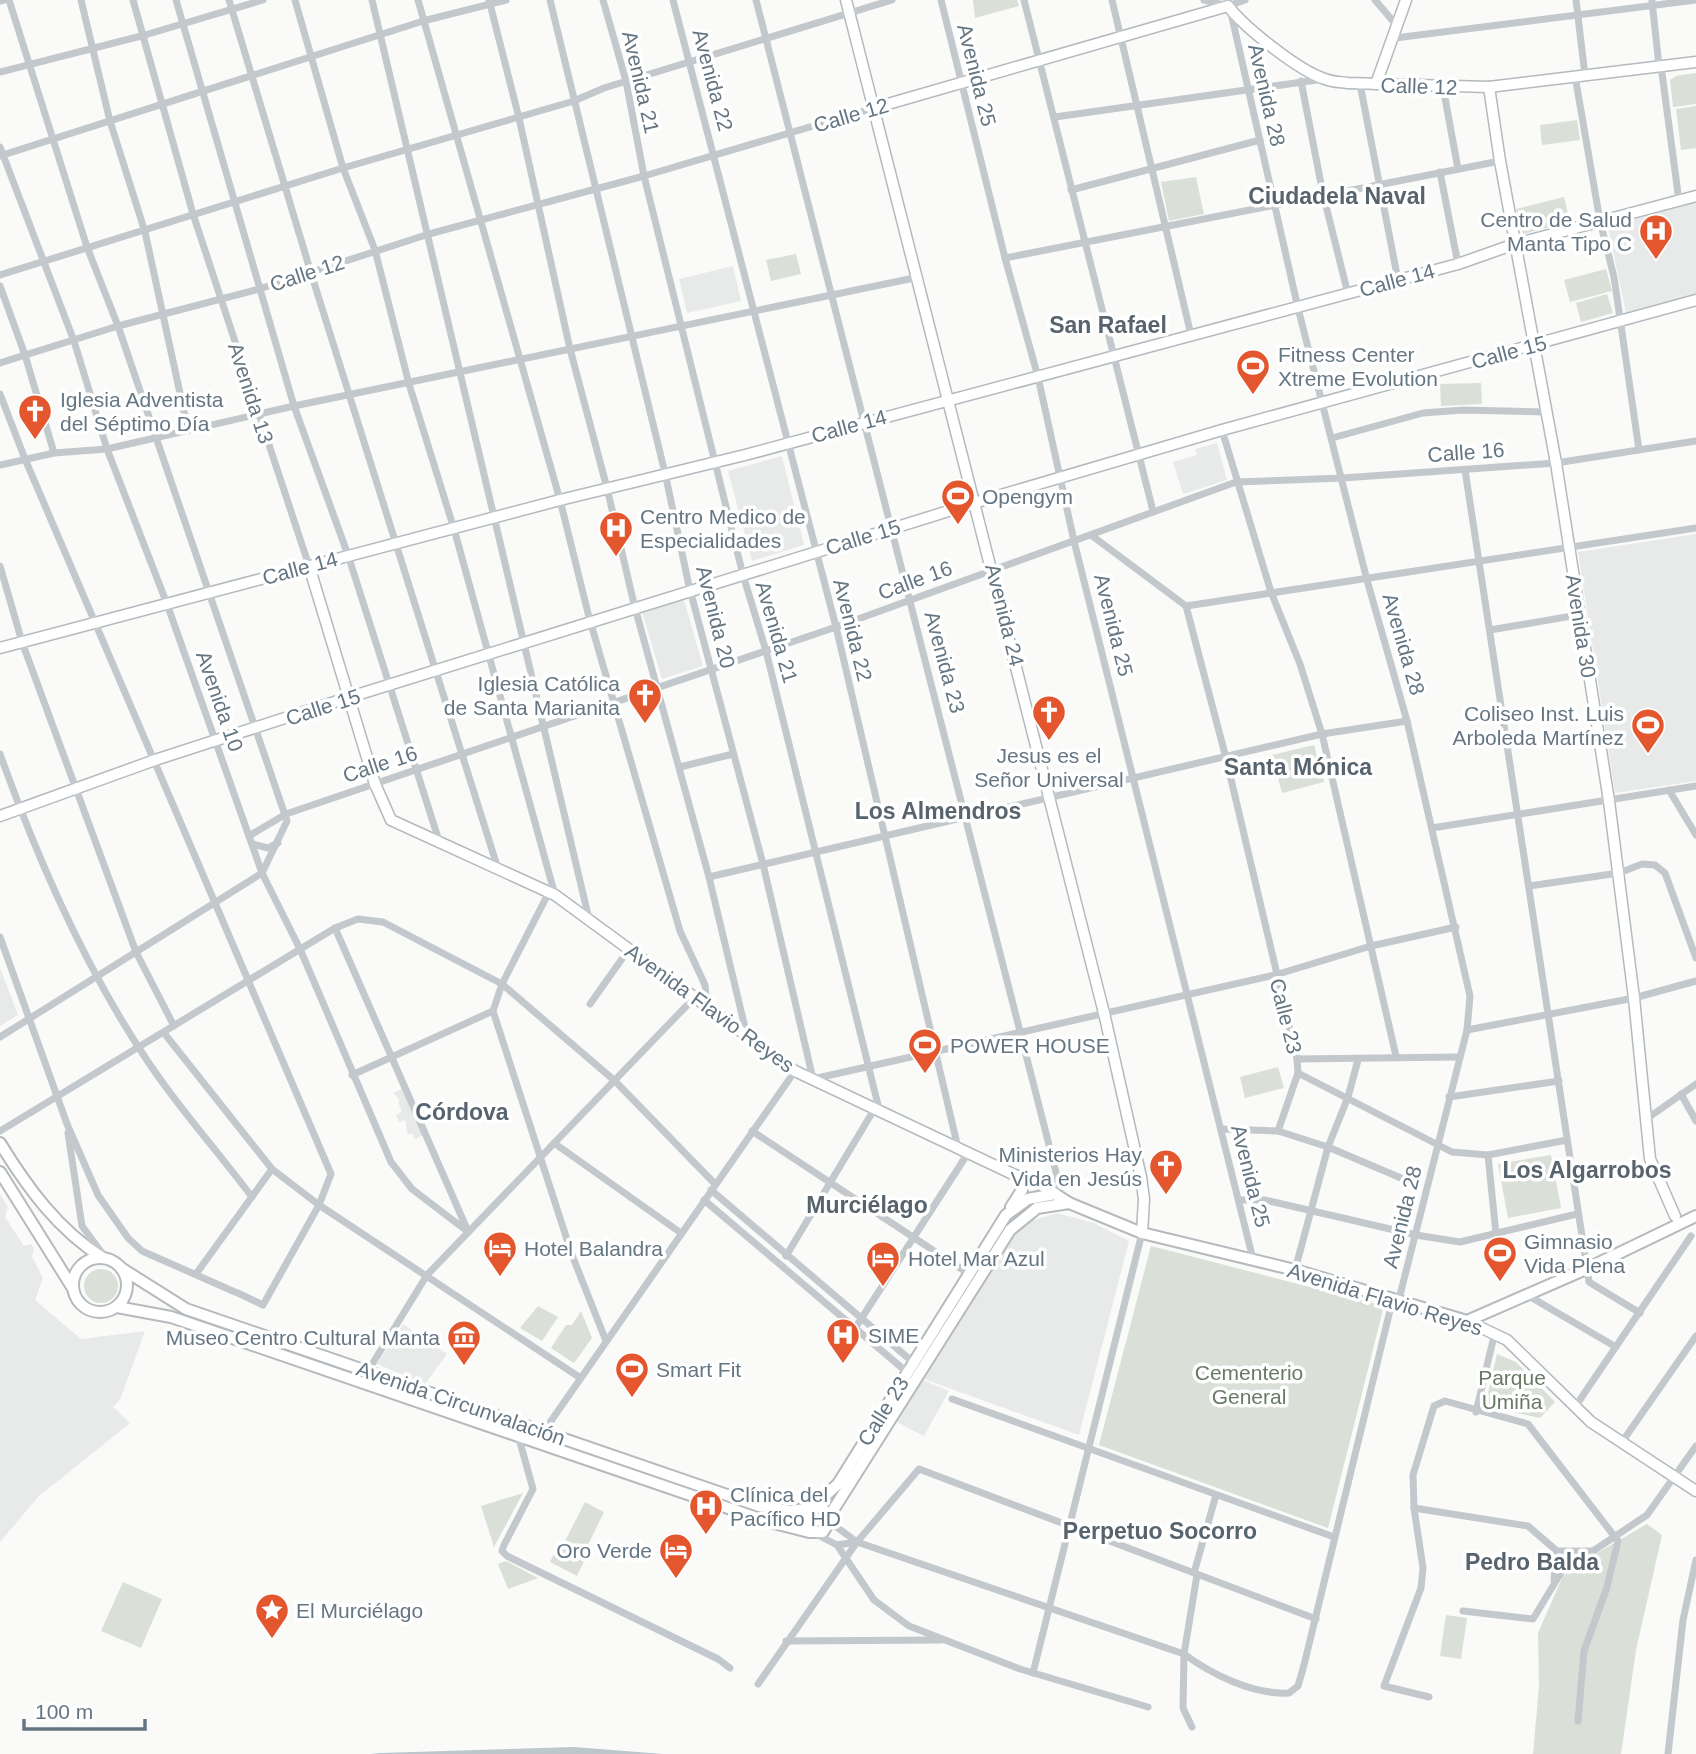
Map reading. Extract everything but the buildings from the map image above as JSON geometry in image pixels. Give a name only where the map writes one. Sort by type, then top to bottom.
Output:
[{"type":"main road","points":[[0,1143],[19,1175],[63,1228],[121,1268],[127,1285],[124,1297],[117,1307],[101,1312],[89,1310],[79,1303],[72,1287],[0,1172]]},
{"type":"main road","points":[[1006,1215],[1022,1190],[1017,1176]]},
{"type":"main road","name":"Avenida Flavio Reyes","points":[[1055,1194],[1069,1203],[1142,1233],[1294,1270],[1468,1321]]},
{"type":"main road","name":"Calle 23","points":[[812,1506],[838,1484],[1006,1215],[1028,1199],[1055,1194]]},
{"type":"main road","name":"Avenida Flavio Reyes","points":[[1043,1206],[1069,1203]]},
{"type":"main road","name":"Calle 23","points":[[830,1519],[998,1247],[1021,1219],[1043,1206]]},
{"type":"main road","points":[[1468,1321],[1586,1269],[1678,1219],[1696,1216]]},
{"type":"main road","points":[[72,1287],[78,1268],[89,1260],[105,1258]]},
{"type":"main road","name":"Avenida Circunvalación","points":[[121,1268],[186,1308],[770,1509],[790,1511],[812,1506]]},
{"type":"main road","name":"Avenida Circunvalación","points":[[117,1307],[171,1317],[766,1521],[813,1533]]},
{"type":"main road","points":[[812,1506],[825,1509],[830,1519],[823,1532],[813,1533],[803,1522],[804,1513],[812,1506]]},
{"type":"street","points":[[0,1037],[262,873],[286,828],[286,814],[88,247],[9,0]]},
{"type":"street","points":[[81,0],[110,121],[145,232],[161,316],[188,430]]},
{"type":"street","name":"Avenida 13","points":[[133,0],[145,35],[193,214],[309,566],[375,784]]},
{"type":"street","points":[[176,0],[294,406],[348,555],[440,844]]},
{"type":"street","points":[[229,0],[311,273],[498,869]]},
{"type":"street","points":[[0,72],[145,35],[263,0]]},
{"type":"street","points":[[295,0],[343,168],[375,250],[408,384],[454,529],[552,894],[502,984],[493,1011],[539,1158],[606,1341]]},
{"type":"street","points":[[372,0],[410,151],[542,729],[589,919]]},
{"type":"street","points":[[418,0],[517,359],[559,500],[590,622],[680,931],[705,985],[707,1008]]},
{"type":"street","points":[[1,156],[424,21],[489,2],[506,0]]},
{"type":"street","name":"Avenida 20","points":[[550,0],[691,591],[763,864],[813,1079]]},
{"type":"street","name":"Avenida 21","points":[[603,0],[626,81],[643,176],[743,575],[766,651],[877,1108]]},
{"type":"street","name":"Avenida 22","points":[[673,0],[756,310],[836,627],[883,838],[963,1150]]},
{"type":"street","name":"Avenida 23","points":[[756,0],[830,296],[968,818],[1057,1176],[1055,1194]]},
{"type":"street","name":"Avenida 24","points":[[846,0],[994,570],[1104,1013],[1141,1177],[1144,1199],[1142,1233]]},
{"type":"street","points":[[0,275],[145,232],[193,214],[285,189],[343,168],[519,118],[626,81],[892,0]]},
{"type":"street","name":"Avenida 25","points":[[941,0],[1005,258],[1038,377],[1074,541],[1253,1259]]},
{"type":"street","points":[[1024,0],[1153,511]]},
{"type":"street","points":[[1112,0],[1191,335]]},
{"type":"street","points":[[1204,0],[1228,3],[1245,0]]},
{"type":"street","points":[[1375,0],[1398,27]]},
{"type":"street","points":[[1376,84],[1395,38],[1406,0]]},
{"type":"street","points":[[1576,0],[1580,76],[1600,221],[1621,322],[1639,450]]},
{"type":"street","points":[[1395,38],[1577,15],[1653,2],[1696,1]]},
{"type":"street","points":[[489,2],[519,118],[570,349],[635,608],[659,687],[709,877],[747,1037]]},
{"type":"street","points":[[1653,2],[1679,201]]},
{"type":"street","name":"Calle 12","points":[[0,363],[118,327],[259,289],[429,234],[594,187],[643,176],[1228,3],[1242,24],[1325,79],[1360,84],[1489,87],[1696,62]]},
{"type":"street","name":"Avenida 28","points":[[1184,1654],[1206,1669],[1237,1682],[1283,1693],[1294,1690],[1301,1679],[1334,1537],[1396,1298],[1416,1235],[1458,1057],[1467,1030],[1470,996],[1407,721],[1388,645],[1367,580],[1298,307],[1228,3]]},
{"type":"street","points":[[1055,117],[1325,79]]},
{"type":"street","points":[[1301,81],[1323,194],[1348,294]]},
{"type":"street","points":[[1360,84],[1398,280]]},
{"type":"street","points":[[1443,87],[1458,169]]},
{"type":"street","name":"Avenida 30","points":[[1489,87],[1500,161],[1556,463],[1619,873],[1650,1159],[1678,1219],[1693,1237]]},
{"type":"street","points":[[1071,190],[1260,140]]},
{"type":"street","name":"Avenida 10","points":[[0,147],[1,156],[74,341],[107,449],[167,604],[262,873],[300,948],[391,1162],[412,1189],[467,1231]]},
{"type":"street","points":[[1005,258],[1165,229],[1273,204],[1500,161]]},
{"type":"street","points":[[1440,172],[1458,264]]},
{"type":"street","name":"Calle 14","points":[[0,648],[559,500],[716,463],[1348,294],[1458,264],[1515,244],[1696,196]]},
{"type":"street","points":[[0,465],[54,453],[107,449],[294,406],[919,277]]},
{"type":"street","points":[[0,286],[25,355],[54,453]]},
{"type":"street","name":"Calle 15","points":[[0,816],[155,760],[350,697],[976,502],[1222,430],[1696,300]]},
{"type":"street","points":[[0,394],[25,459],[331,1174],[331,1182],[263,1305],[149,1255],[128,1238],[97,1195],[67,1124],[0,937]]},
{"type":"street","points":[[1332,438],[1423,413],[1463,410],[1547,412]]},
{"type":"street","points":[[1222,430],[1271,593],[1300,664],[1322,734],[1396,1056]]},
{"type":"street","name":"Calle 16","points":[[249,836],[286,814],[511,740],[836,627],[1236,482],[1343,478],[1556,463],[1696,441]]},
{"type":"street","points":[[1465,470],[1586,1269],[1589,1282],[1640,1313]]},
{"type":"street","points":[[1090,535],[1186,606],[1696,528]]},
{"type":"street","points":[[0,566],[22,642],[136,953],[174,1026]]},
{"type":"street","name":"Calle 23","points":[[1186,606],[1226,758],[1275,975],[1297,1059],[1298,1073],[1438,1146],[1461,1154],[1480,1152],[1488,1155],[1567,1140]]},
{"type":"street","points":[[1490,629],[1578,615]]},
{"type":"street","points":[[709,877],[1322,734],[1407,721]]},
{"type":"street","points":[[0,754],[19,809],[53,888],[98,978],[139,1049],[252,1196]]},
{"type":"street","points":[[680,768],[733,754]]},
{"type":"street","name":"Avenida Flavio Reyes","points":[[375,784],[390,820],[552,894],[795,1071],[1017,1176],[1027,1177],[1055,1194]]},
{"type":"street","points":[[1432,828],[1696,786]]},
{"type":"street","points":[[1669,790],[1696,835]]},
{"type":"street","points":[[253,844],[268,848],[279,842]]},
{"type":"street","points":[[1529,886],[1619,873],[1642,864],[1655,865],[1665,873],[1696,958]]},
{"type":"street","points":[[0,1131],[335,928],[358,919],[383,922],[502,984],[615,1081],[713,1187],[786,1256],[862,1320],[911,1368]]},
{"type":"street","points":[[813,1079],[1275,975],[1371,946],[1455,927]]},
{"type":"street","points":[[335,928],[467,1231]]},
{"type":"street","points":[[590,1004],[629,950]]},
{"type":"street","points":[[1467,1030],[1634,998],[1696,981]]},
{"type":"street","points":[[369,1371],[427,1275],[694,998]]},
{"type":"street","points":[[352,1075],[493,1011]]},
{"type":"street","points":[[164,1033],[272,1170],[319,1205],[579,1377]]},
{"type":"street","points":[[1297,1059],[1458,1057]]},
{"type":"street","points":[[1294,1270],[1328,1147],[1348,1097],[1358,1060]]},
{"type":"street","points":[[544,1431],[579,1377],[795,1071]]},
{"type":"street","points":[[1278,1131],[1298,1073]]},
{"type":"street","points":[[1449,1097],[1559,1082]]},
{"type":"street","points":[[1645,1120],[1696,1084]]},
{"type":"street","points":[[1681,1094],[1696,1121]]},
{"type":"street","points":[[786,1256],[877,1108]]},
{"type":"street","points":[[67,1124],[82,1226],[105,1258]]},
{"type":"street","points":[[1221,1129],[1278,1131],[1328,1147],[1401,1178]]},
{"type":"street","points":[[752,1131],[963,1270]]},
{"type":"street","points":[[554,1143],[681,1233]]},
{"type":"street","points":[[854,1330],[914,1238],[963,1150]]},
{"type":"street","points":[[1488,1155],[1496,1234]]},
{"type":"street","points":[[195,1274],[272,1170]]},
{"type":"street","points":[[1043,1206],[1055,1194]]},
{"type":"street","points":[[704,1200],[854,1330],[911,1368]]},
{"type":"street","points":[[1240,1200],[1265,1200],[1309,1212],[1460,1242],[1577,1214]]},
{"type":"street","points":[[1032,1673],[1142,1233]]},
{"type":"street","points":[[1575,1407],[1693,1237]]},
{"type":"street","points":[[1527,1295],[1616,1347]]},
{"type":"street","name":"Avenida Flavio Reyes","points":[[1468,1321],[1495,1332],[1536,1365],[1591,1422],[1696,1491]]},
{"type":"street","points":[[1476,1412],[1495,1332]]},
{"type":"street","points":[[1622,1442],[1696,1336]]},
{"type":"street","points":[[952,1399],[1334,1537]]},
{"type":"street","points":[[1429,1697],[1384,1686],[1421,1588],[1423,1568],[1414,1508],[1413,1475],[1434,1406],[1448,1401],[1476,1412],[1528,1424],[1616,1537],[1618,1546],[1607,1587],[1584,1651],[1578,1721]]},
{"type":"street","points":[[518,1435],[533,1489],[502,1550],[507,1556],[718,1659],[730,1668]]},
{"type":"street","points":[[1463,1611],[1533,1619],[1566,1567],[1647,1515],[1696,1446]]},
{"type":"street","points":[[758,1684],[846,1558],[919,1469],[1316,1619]]},
{"type":"street","points":[[1192,1727],[1183,1707],[1184,1654],[1196,1574],[1216,1495]]},
{"type":"street","points":[[1414,1508],[1528,1525],[1557,1551],[1593,1551]]},
{"type":"street","points":[[830,1519],[858,1542],[1184,1654]]},
{"type":"street","points":[[813,1533],[837,1545],[874,1600],[891,1615],[945,1640],[1032,1673],[1148,1707]]},
{"type":"street","points":[[837,1545],[858,1542]]},
{"type":"street","points":[[1553,1587],[1557,1551]]},
{"type":"street","points":[[1668,1754],[1683,1620],[1696,1560]]},
{"type":"street","points":[[786,1641],[945,1640]]},
{"type":"shaded area","name":"Centro de Salud Manta Tipo C","points":[[1696,202],[1696,294],[1626,313],[1608,227]]},
{"type":"shaded area","points":[[733,266],[741,301],[687,313],[679,279]]},
{"type":"shaded area","points":[[1217,443],[1227,480],[1183,494],[1173,462],[1197,455],[1195,449]]},
{"type":"shaded area","points":[[782,456],[804,545],[752,561],[728,471]]},
{"type":"shaded area","points":[[1696,534],[1696,781],[1615,793],[1578,552]]},
{"type":"shaded area","points":[[684,600],[703,666],[662,679],[642,612]]},
{"type":"shaded area","points":[[0,968],[18,1015],[0,1026]]},
{"type":"shaded area","points":[[404,1088],[426,1134],[415,1139],[412,1133],[408,1135],[405,1120],[399,1122],[396,1115],[402,1112],[398,1102],[400,1100],[393,1093]]},
{"type":"shaded area","points":[[0,1194],[8,1207],[5,1217],[24,1246],[31,1244],[34,1248],[32,1257],[43,1278],[35,1300],[81,1339],[145,1331],[120,1400],[113,1407],[130,1423],[38,1497],[0,1542]]},
{"type":"shaded area","points":[[1057,1213],[1094,1223],[1129,1241],[1079,1435],[924,1379],[1017,1231],[1030,1221]]},
{"type":"shaded area","points":[[403,1324],[447,1354],[425,1384],[377,1364]]},
{"type":"shaded area","points":[[923,1380],[949,1391],[924,1436],[897,1422]]},
{"type":"shaded area","points":[[574,1747],[663,1754],[370,1754],[381,1753]]},
{"type":"green space","points":[[973,0],[1017,0],[1019,6],[975,18]]},
{"type":"green space","points":[[1696,73],[1696,104],[1673,107],[1670,80],[1676,76]]},
{"type":"green space","points":[[1696,106],[1696,148],[1681,150],[1676,109]]},
{"type":"green space","points":[[1577,120],[1580,140],[1542,145],[1540,125]]},
{"type":"green space","points":[[1196,177],[1204,214],[1169,221],[1161,182]]},
{"type":"green space","points":[[1564,197],[1570,222],[1523,234],[1516,209]]},
{"type":"green space","points":[[796,254],[801,274],[771,281],[766,260]]},
{"type":"green space","points":[[1606,269],[1612,291],[1570,302],[1564,280]]},
{"type":"green space","points":[[1607,294],[1613,313],[1581,322],[1576,303]]},
{"type":"green space","points":[[1481,383],[1482,404],[1441,406],[1440,384]]},
{"type":"green space","points":[[1314,745],[1324,782],[1282,793],[1272,755]]},
{"type":"green space","points":[[1278,1067],[1284,1088],[1245,1098],[1240,1077]]},
{"type":"green space","points":[[1551,1155],[1561,1208],[1508,1218],[1498,1164]]},
{"type":"green space","name":"Cementerio General","points":[[1151,1246],[1384,1306],[1328,1528],[1099,1445]]},
{"type":"green space","points":[[101,1269],[113,1274],[118,1286],[113,1298],[101,1303],[89,1298],[84,1286],[89,1274]]},
{"type":"green space","points":[[538,1306],[558,1317],[542,1341],[520,1328]]},
{"type":"green space","points":[[581,1311],[592,1338],[574,1363],[551,1348],[566,1325],[572,1325]]},
{"type":"green space","name":"Parque Umiña","points":[[1497,1354],[1516,1362],[1555,1402],[1540,1418],[1485,1406]]},
{"type":"green space","points":[[523,1493],[494,1547],[481,1506]]},
{"type":"green space","points":[[585,1502],[604,1512],[584,1553],[564,1543]]},
{"type":"green space","points":[[1647,1524],[1662,1535],[1636,1650],[1621,1754],[1533,1754],[1539,1686],[1538,1633],[1563,1576]]},
{"type":"green space","points":[[558,1546],[585,1559],[577,1576],[550,1562]]},
{"type":"green space","points":[[506,1561],[538,1578],[508,1589],[498,1564]]},
{"type":"green space","points":[[123,1582],[162,1599],[141,1648],[101,1631]]},
{"type":"green space","points":[[1446,1615],[1467,1618],[1461,1659],[1440,1656]]},
{"type":"place","name":"Centro de Salud Manta Tipo C","points":[[1656,261]]},
{"type":"place","name":"Fitness Center Xtreme Evolution","points":[[1253,396]]},
{"type":"place","name":"Iglesia Adventista del Séptimo Día","points":[[35,441]]},
{"type":"place","name":"Opengym","points":[[958,526]]},
{"type":"place","name":"Centro Medico de Especialidades","points":[[616,558]]},
{"type":"place","name":"Iglesia Católica de Santa Marianita","points":[[645,725]]},
{"type":"place","name":"Jesus es el Señor Universal","points":[[1049,742]]},
{"type":"place","name":"Coliseo Inst. Luis Arboleda Martínez","points":[[1648,755]]},
{"type":"place","name":"POWER HOUSE","points":[[925,1075]]},
{"type":"place","name":"Ministerios Hay Vida en Jesús","points":[[1166,1196]]},
{"type":"place","name":"Hotel Balandra","points":[[500,1278]]},
{"type":"place","name":"Gimnasio Vida Plena","points":[[1500,1283]]},
{"type":"place","name":"Hotel Mar Azul","points":[[883,1288]]},
{"type":"place","name":"SIME","points":[[843,1365]]},
{"type":"place","name":"Museo Centro Cultural Manta","points":[[464,1367]]},
{"type":"place","name":"Smart Fit","points":[[632,1399]]},
{"type":"place","name":"Clínica del Pacífico HD","points":[[706,1536]]},
{"type":"place","name":"Oro Verde","points":[[676,1580]]},
{"type":"place","name":"El Murciélago","points":[[272,1640]]},
{"type":"district","name":"Ciudadela Naval","points":[[1337,196]]},
{"type":"district","name":"San Rafael","points":[[1108,325]]},
{"type":"district","name":"Santa Mónica","points":[[1298,767]]},
{"type":"district","name":"Los Almendros","points":[[938,811]]},
{"type":"district","name":"Córdova","points":[[462,1112]]},
{"type":"district","name":"Los Algarrobos","points":[[1587,1170]]},
{"type":"district","name":"Murciélago","points":[[867,1205]]},
{"type":"district","name":"Perpetuo Socorro","points":[[1160,1531]]},
{"type":"district","name":"Pedro Balda","points":[[1532,1562]]}]
